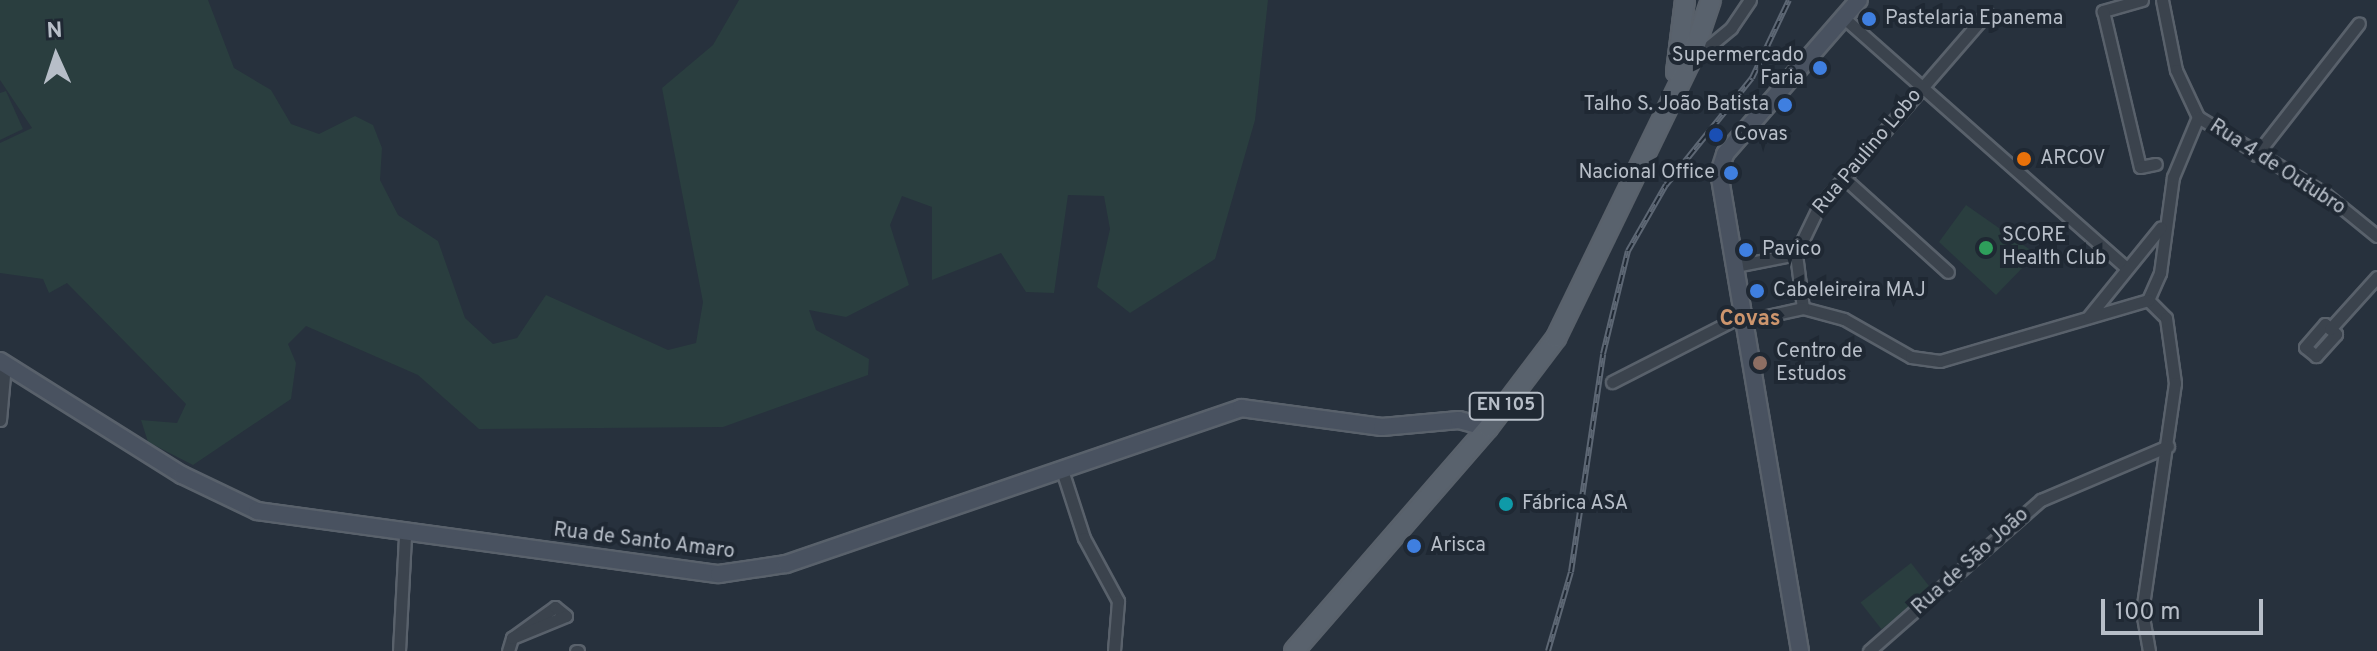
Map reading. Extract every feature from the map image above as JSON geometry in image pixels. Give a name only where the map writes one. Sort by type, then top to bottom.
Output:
[{"type":"main road","name":"EN 105","points":[[1662,124],[1685,0]]},
{"type":"main road","name":"EN 105","points":[[1294,651],[1488,428],[1574,309],[1690,62],[1711,0]]},
{"type":"street","points":[[1690,62],[1731,28],[1750,0]]},
{"type":"street","points":[[1800,651],[1719,173],[1725,154],[1859,0]]},
{"type":"street","points":[[2142,0],[2103,11],[2140,167],[2156,164]]},
{"type":"street","name":"Rua 4 de Outubro","points":[[2162,0],[2176,70],[2198,117],[2256,155],[2324,193],[2377,236]]},
{"type":"street","name":"Rua Paulino Lobo","points":[[1796,254],[1813,216],[1987,13]]},
{"type":"street","points":[[1844,18],[2124,266]]},
{"type":"street","points":[[2256,155],[2359,23]]},
{"type":"street","points":[[2148,300],[2160,273],[2161,227],[2198,117]]},
{"type":"street","points":[[1844,178],[1948,272]]},
{"type":"street","points":[[2089,316],[2124,266],[2161,227]]},
{"type":"street","points":[[1735,266],[1796,254],[1803,308]]},
{"type":"street","points":[[2330,329],[2377,277]]},
{"type":"street","points":[[1612,382],[1744,318],[1803,308],[1844,319],[1911,357],[1940,361],[2148,300]]},
{"type":"street","points":[[2148,300],[2166,318],[2173,352],[2168,446],[2142,611],[2149,651]]},
{"type":"street","points":[[0,420],[2,363]]},
{"type":"street","name":"Rua de Santo Amaro","points":[[2,363],[234,503],[287,518],[405,535],[738,575],[1062,470],[1241,408],[1349,424],[1459,420],[1488,428]]},
{"type":"street","name":"Rua de São João","points":[[1869,651],[2041,500],[2168,446]]},
{"type":"street","points":[[1062,470],[1084,538],[1118,601],[1114,651]]},
{"type":"street","points":[[399,651],[405,535]]},
{"type":"street","points":[[508,651],[512,638]]},
{"type":"green space","points":[[0,0],[208,0],[234,68],[271,90],[291,124],[319,134],[355,116],[373,125],[382,148],[380,180],[398,215],[438,241],[465,318],[493,344],[517,338],[546,295],[668,350],[696,343],[703,302],[662,88],[713,45],[739,0],[1268,0],[1255,120],[1215,259],[1130,313],[1097,287],[1110,229],[1104,196],[1068,195],[1054,293],[1026,292],[1001,253],[932,280],[932,207],[902,196],[890,225],[909,285],[846,317],[809,310],[816,330],[869,359],[868,375],[723,427],[479,429],[418,375],[306,326],[288,344],[296,363],[291,399],[193,465],[148,442],[141,420],[177,423],[186,404],[67,283],[49,293],[43,279],[0,273],[0,143],[32,128],[0,80]]},
{"type":"green space","points":[[6,91],[23,129],[0,140],[0,93]]},
{"type":"green space","name":"SCORE Health Club","points":[[1966,205],[2036,254],[1996,295],[1939,242]]},
{"type":"green space","points":[[1911,563],[1932,590],[1881,629],[1861,602]]},
{"type":"railway","points":[[1548,651],[1571,572],[1603,354],[1628,251],[1666,185],[1752,78],[1789,0]]},
{"type":"place","name":"Pastelaria Epanema","points":[[1869,19]]},
{"type":"place","name":"Supermercado Faria","points":[[1820,68]]},
{"type":"place","name":"Talho S. João Batista","points":[[1785,105]]},
{"type":"place","name":"Covas","points":[[1716,135]]},
{"type":"place","name":"ARCOV","points":[[2024,159]]},
{"type":"place","name":"Nacional Office","points":[[1731,173]]},
{"type":"place","name":"SCORE Health Club","points":[[1986,248]]},
{"type":"place","name":"Pavico","points":[[1746,250]]},
{"type":"place","name":"Cabeleireira MAJ","points":[[1757,291]]},
{"type":"place","name":"Centro de Estudos","points":[[1760,363]]},
{"type":"place","name":"Fábrica ASA","points":[[1506,504]]},
{"type":"place","name":"Arisca","points":[[1414,546]]},
{"type":"district","name":"Covas","points":[[1750,320]]}]
